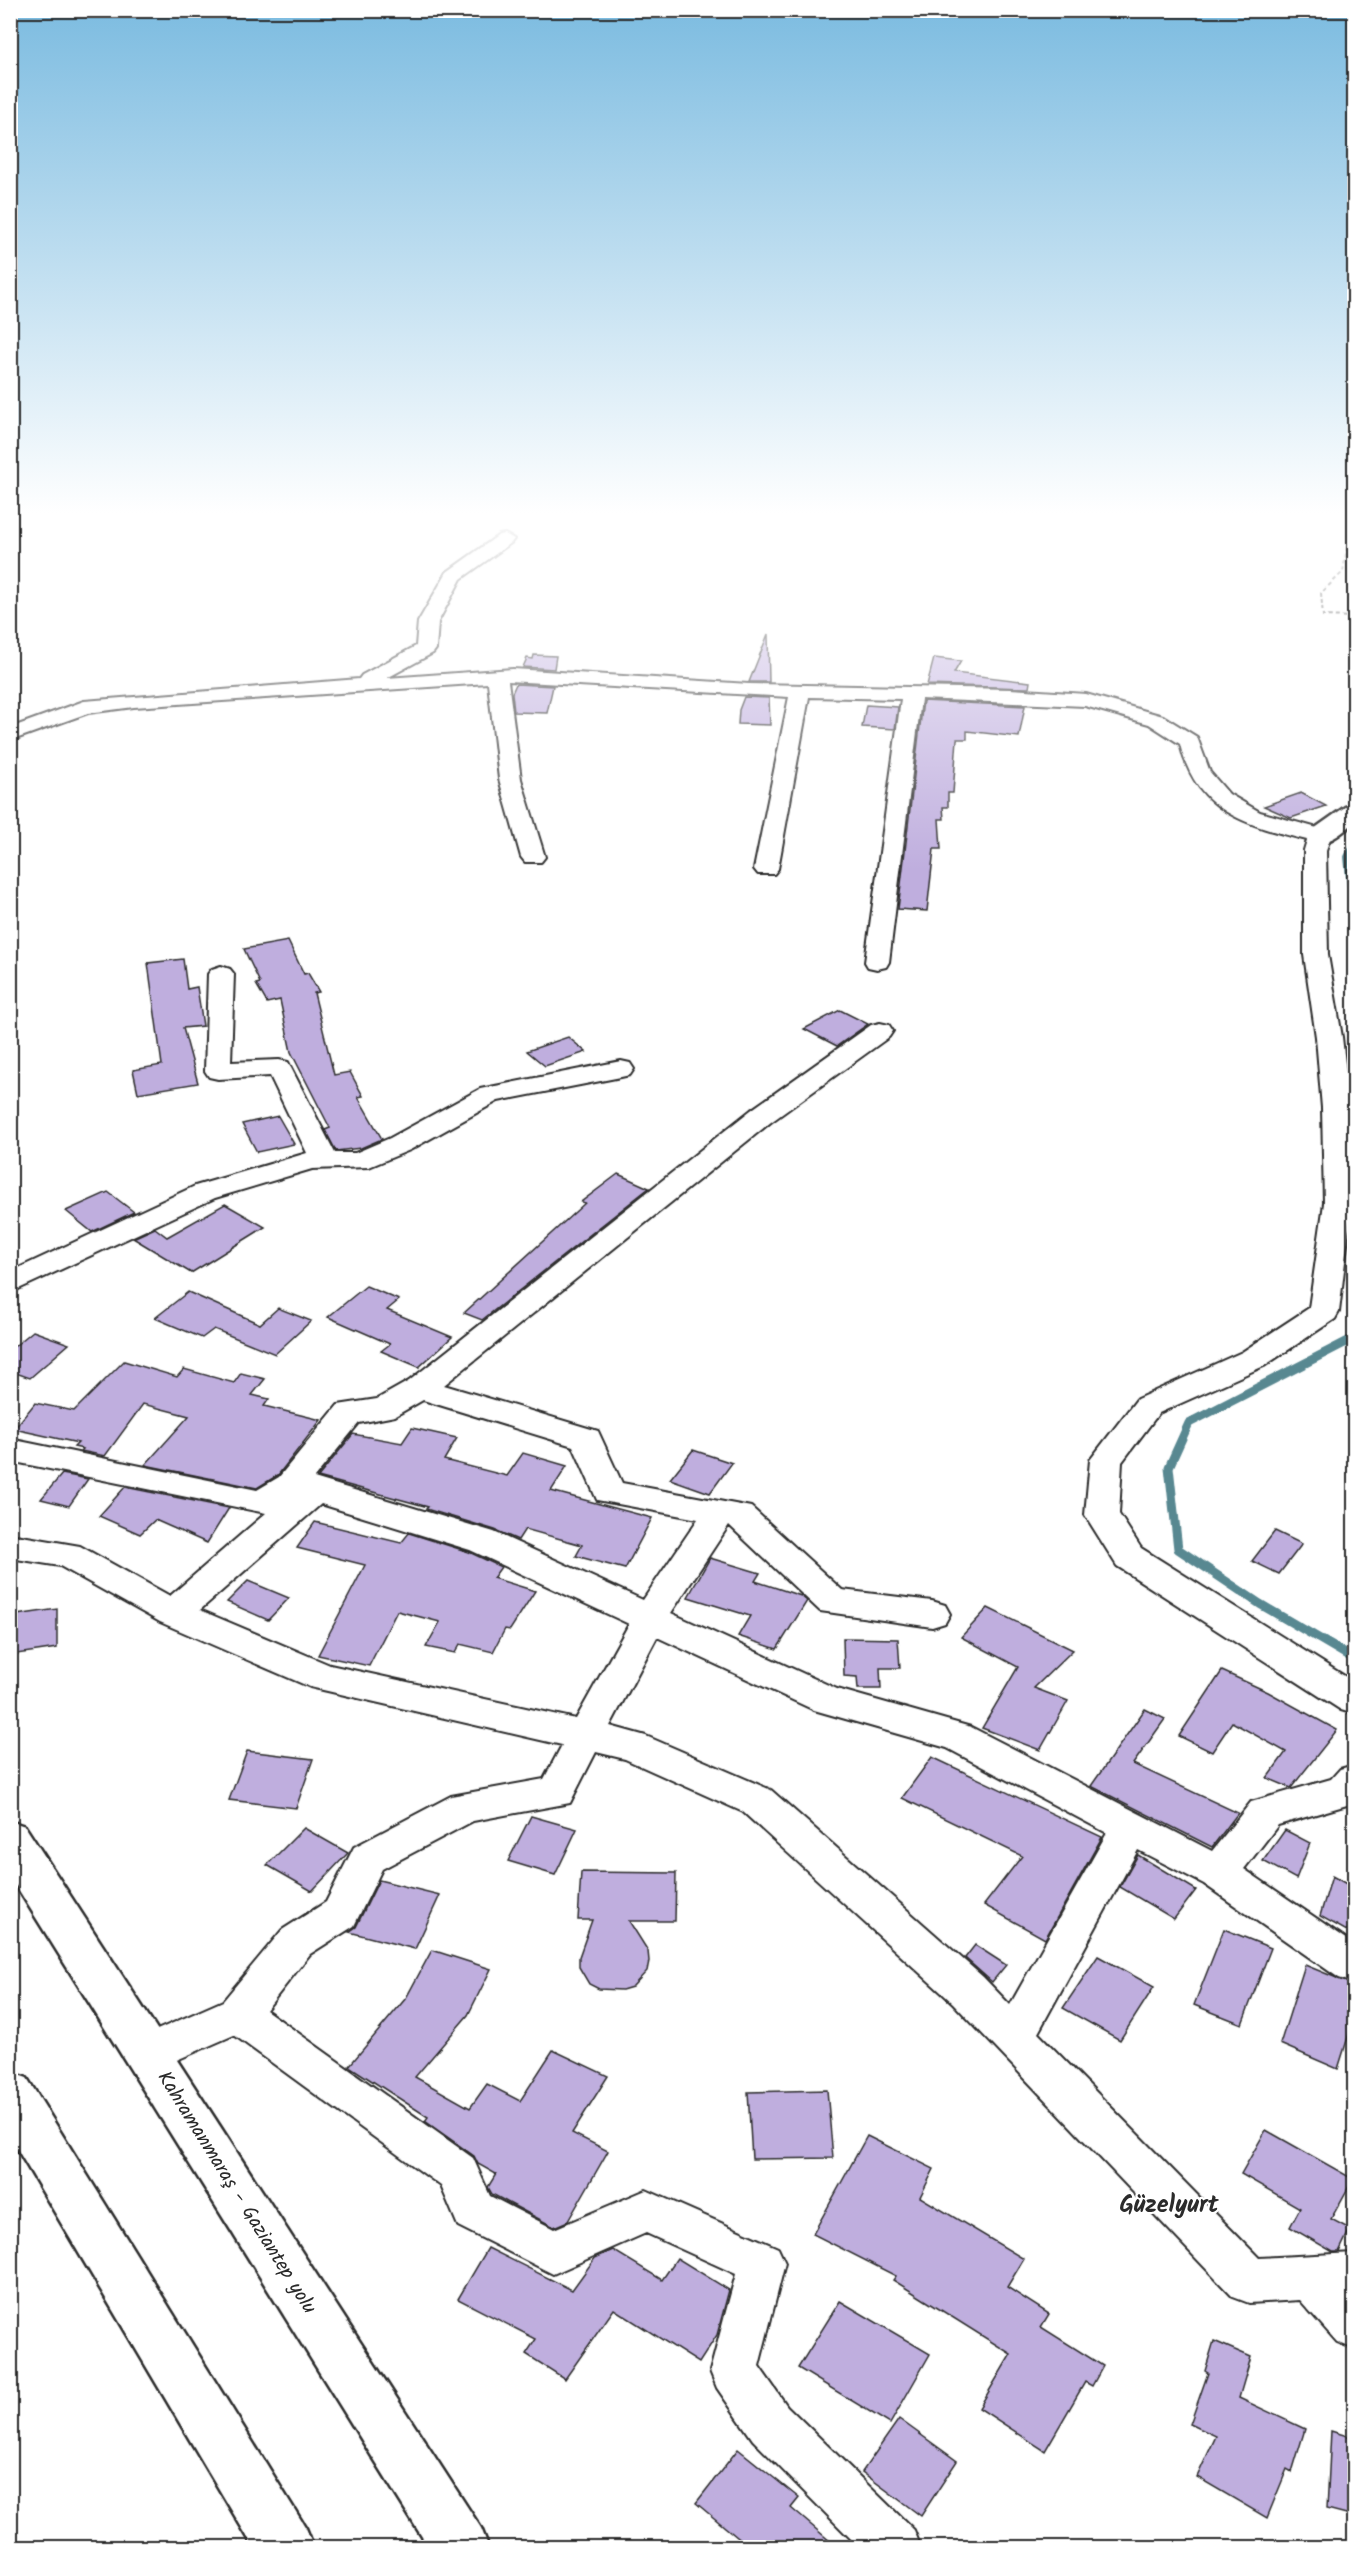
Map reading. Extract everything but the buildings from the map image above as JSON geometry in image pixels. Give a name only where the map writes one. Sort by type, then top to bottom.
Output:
[{"type":"main road","points":[[1320,836],[1354,812]]},
{"type":"main road","name":"Kahramanmaraş - Gaziantep yolu","points":[[10,1838],[461,2547]]},
{"type":"main road","points":[[10,2093],[286,2547]]},
{"type":"street","points":[[357,685],[426,649],[427,631]]},
{"type":"street","points":[[497,676],[510,779],[533,857]]},
{"type":"street","points":[[10,735],[84,707],[134,701],[497,676],[800,691],[1086,700],[1156,720],[1190,741],[1199,772],[1222,800],[1268,824],[1320,836],[1315,850],[1316,955],[1329,1036],[1336,1107],[1338,1203],[1324,1312],[1253,1359],[1148,1406],[1106,1460],[1102,1515],[1129,1557],[1354,1700]]},
{"type":"street","points":[[766,869],[800,691]]},
{"type":"street","points":[[877,962],[912,693]]},
{"type":"street","points":[[221,974],[218,1071],[279,1068],[325,1161]]},
{"type":"street","points":[[173,1613],[303,1488],[350,1413],[384,1409],[420,1388],[761,1116],[880,1031]]},
{"type":"street","points":[[10,1284],[205,1192],[310,1161],[359,1161],[400,1144],[490,1095],[621,1069]]},
{"type":"street","points":[[420,1388],[586,1439],[609,1492],[739,1515],[832,1602],[932,1614]]},
{"type":"street","points":[[10,1450],[262,1503],[303,1488],[483,1541],[827,1700],[958,1737],[1218,1873],[1354,1966]]},
{"type":"street","points":[[147,2054],[238,2014],[296,1942],[340,1914],[368,1858],[465,1807],[556,1792],[649,1619],[720,1513]]},
{"type":"street","points":[[10,1546],[68,1556],[173,1613],[323,1677],[587,1738],[633,1746],[758,1801],[968,1990],[1249,2281],[1332,2276],[1354,2326]]},
{"type":"street","points":[[1218,1873],[1265,1814],[1344,1791],[1354,1780]]},
{"type":"street","points":[[1013,2038],[1130,1828]]},
{"type":"street","points":[[238,2014],[457,2172],[474,2211],[553,2252],[646,2211],[762,2263],[734,2371],[770,2423],[896,2547]]},
{"type":"waterway","points":[[1354,847],[1348,857],[1354,917]]},
{"type":"waterway","points":[[1354,1338],[1189,1423],[1169,1467],[1178,1549],[1260,1604],[1354,1659]]},
{"type":"district","name":"Güzelyurt","points":[[1169,2205]]}]
